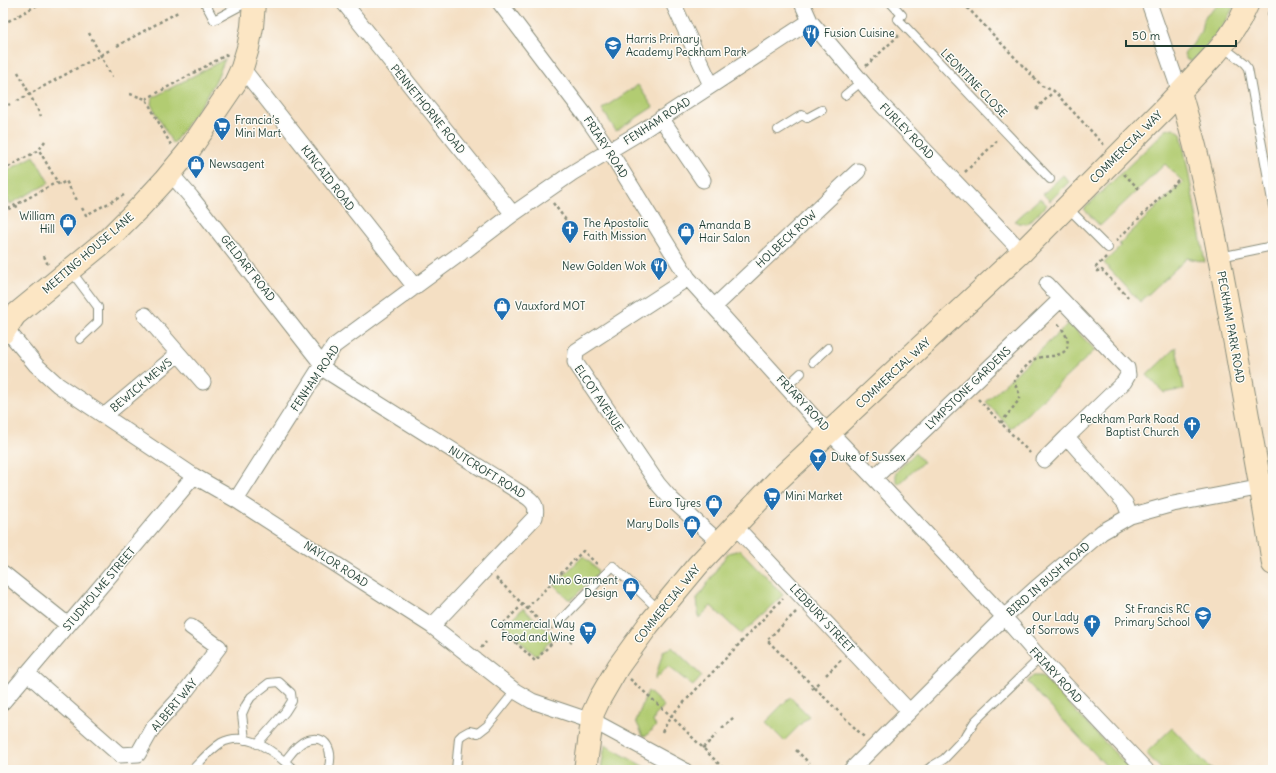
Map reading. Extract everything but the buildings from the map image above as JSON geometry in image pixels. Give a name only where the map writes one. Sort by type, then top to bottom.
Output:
[{"type":"street","name":"PENNETHORNE ROAD","points":[[344,3],[513,214]]},
{"type":"street","name":"FRIARY ROAD","points":[[500,3],[585,115],[609,150],[688,278],[819,423],[830,432],[874,478],[1004,617],[1040,658],[1146,770]]},
{"type":"street","points":[[673,3],[711,85]]},
{"type":"street","name":"FURLEY ROAD","points":[[802,3],[810,21],[879,102],[1022,252]]},
{"type":"street","points":[[1149,3],[1180,92]]},
{"type":"street","name":"COMMERCIAL WAY","points":[[585,770],[593,713],[600,698],[618,667],[660,610],[684,581],[734,525],[778,480],[1022,252],[1116,158],[1180,92],[1222,45],[1236,26],[1248,3]]},
{"type":"street","name":"MEETING HOUSE LANE","points":[[4,329],[15,315],[109,238],[171,174],[212,118],[235,83],[237,60],[248,48],[254,4]]},
{"type":"street","name":"FENHAM ROAD","points":[[236,500],[334,346],[545,191],[609,150],[636,135],[810,21]]},
{"type":"street","name":"KINCAID ROAD","points":[[237,60],[415,287]]},
{"type":"street","name":"PECKHAM PARK ROAD","points":[[1180,92],[1191,126],[1200,163],[1267,486],[1273,564]]},
{"type":"street","points":[[661,118],[703,180]]},
{"type":"street","name":"HOLBECK ROW","points":[[714,307],[858,171]]},
{"type":"street","name":"GELDART ROAD","points":[[171,174],[196,203],[322,364]]},
{"type":"street","name":"ELCOT AVENUE","points":[[688,278],[576,351],[575,362],[658,484],[671,499],[719,542]]},
{"type":"street","points":[[1044,460],[1124,382],[1128,375],[1127,368],[1047,284]]},
{"type":"street","name":"LYMPSTONE GARDENS","points":[[874,478],[1061,299]]},
{"type":"street","name":"BEWICK MEWS","points":[[145,315],[203,382]]},
{"type":"street","name":"NAYLOR ROAD","points":[[4,329],[36,365],[58,385],[194,476],[236,500],[432,626],[515,691],[532,702],[592,721],[684,770]]},
{"type":"street","name":"BEWICK MEWS","points":[[104,416],[178,354]]},
{"type":"street","name":"NUTCROFT ROAD","points":[[322,364],[328,372],[534,502],[537,510],[535,517],[487,570],[432,626]]},
{"type":"street","points":[[1067,438],[1125,503],[1130,516]]},
{"type":"street","name":"STUDHOLME STREET","points":[[3,702],[194,476]]},
{"type":"street","name":"BIRD IN BUSH ROAD","points":[[851,770],[1004,617],[1102,532],[1130,516],[1173,504],[1267,486]]},
{"type":"street","name":"LEDBURY STREET","points":[[734,525],[909,711]]},
{"type":"street","points":[[3,574],[68,625]]},
{"type":"street","name":"ALBERT WAY","points":[[27,673],[120,755],[138,754],[152,729],[182,696],[219,647],[191,628]]},
{"type":"lane","points":[[205,3],[214,20],[242,5],[254,4]]},
{"type":"lane","name":"LEONTINE CLOSE","points":[[891,3],[902,15],[898,19],[906,28],[1050,179]]},
{"type":"lane","points":[[1222,45],[1248,68],[1273,206]]},
{"type":"lane","points":[[845,95],[859,78]]},
{"type":"lane","points":[[778,130],[802,115],[807,118],[822,110]]},
{"type":"lane","points":[[1067,206],[1108,248]]},
{"type":"lane","points":[[1219,257],[1273,246]]},
{"type":"lane","points":[[70,270],[98,307],[98,322],[80,339]]},
{"type":"lane","points":[[813,362],[828,348]]},
{"type":"lane","points":[[787,386],[801,373]]},
{"type":"lane","points":[[560,620],[613,566],[660,610]]},
{"type":"lane","points":[[928,770],[944,759],[965,737],[975,721],[1040,658]]},
{"type":"lane","points":[[245,740],[242,714],[246,705],[251,697],[270,683],[279,682],[291,693],[292,701],[285,712],[257,744]]},
{"type":"lane","points":[[456,770],[459,738],[469,731],[478,733],[487,726],[515,691]]},
{"type":"lane","points":[[192,770],[221,743],[234,738],[251,741],[271,751],[285,761],[294,770]]},
{"type":"lane","points":[[285,761],[303,742],[314,738],[326,744],[330,750],[331,756],[328,770]]},
{"type":"path","points":[[3,24],[41,3]]},
{"type":"path","points":[[84,3],[84,8]]},
{"type":"path","points":[[963,3],[1042,86],[1054,91],[1116,158]]},
{"type":"path","points":[[117,46],[178,12]]},
{"type":"path","points":[[859,78],[906,28]]},
{"type":"path","points":[[89,34],[112,77]]},
{"type":"path","points":[[17,101],[110,50]]},
{"type":"path","points":[[130,94],[146,99],[237,60]]},
{"type":"path","points":[[18,72],[41,116]]},
{"type":"path","points":[[1036,109],[1054,91]]},
{"type":"path","points":[[146,99],[173,148]]},
{"type":"path","points":[[3,108],[10,104]]},
{"type":"path","points":[[955,181],[1006,133]]},
{"type":"path","points":[[3,170],[39,150],[45,141]]},
{"type":"path","points":[[39,150],[58,185],[66,181],[78,202]]},
{"type":"path","points":[[1128,297],[1102,270],[1099,273],[1095,268],[1112,252],[1108,248],[1152,203],[1178,180]]},
{"type":"path","points":[[3,212],[57,182]]},
{"type":"path","points":[[545,191],[575,232]]},
{"type":"path","points":[[82,208],[86,215],[128,194]]},
{"type":"path","points":[[3,200],[8,209]]},
{"type":"path","points":[[16,205],[18,210]]},
{"type":"path","points":[[1001,423],[1019,400],[1019,393],[1014,382],[1016,378],[1036,358],[1058,355],[1065,350],[1067,346],[1068,340],[1066,333],[1047,313]]},
{"type":"path","points":[[968,388],[1040,464],[1044,460]]},
{"type":"path","points":[[527,608],[583,551],[606,573]]},
{"type":"path","points":[[487,570],[550,630],[554,626],[574,645]]},
{"type":"path","points":[[662,732],[671,716],[793,587]]},
{"type":"path","points":[[806,602],[767,640],[874,748]]},
{"type":"path","points":[[497,630],[522,604]]},
{"type":"path","points":[[500,627],[535,660],[561,633]]},
{"type":"path","points":[[826,675],[852,650]]},
{"type":"path","points":[[618,667],[671,716],[725,770]]},
{"type":"path","points":[[813,688],[819,682]]},
{"type":"path","points":[[722,728],[734,717]]},
{"type":"path","points":[[703,748],[717,734]]},
{"type":"path","points":[[796,750],[809,763]]},
{"type":"green space","points":[[1220,3],[1235,3],[1222,27],[1211,41],[1192,61],[1187,60],[1184,54],[1193,44],[1201,31],[1203,20]]},
{"type":"green space","points":[[225,59],[207,96],[173,144],[151,104],[152,98]]},
{"type":"green space","points":[[638,85],[653,107],[616,131],[602,109]]},
{"type":"green space","points":[[1173,128],[1181,133],[1205,262],[1187,258],[1140,302],[1104,263],[1121,246],[1119,244],[1183,182],[1165,164],[1100,226],[1084,209],[1166,130]]},
{"type":"green space","points":[[34,156],[49,183],[10,204],[3,191],[3,173]]},
{"type":"green space","points":[[1063,175],[1069,182],[1050,201],[1043,194]]},
{"type":"green space","points":[[1040,198],[1047,205],[1027,224],[1018,223],[1015,221]]},
{"type":"green space","points":[[1069,323],[1095,350],[1011,429],[986,402]]},
{"type":"green space","points":[[1176,347],[1184,389],[1164,393],[1147,375]]},
{"type":"green space","points":[[915,453],[923,462],[899,484],[896,482],[896,472]]},
{"type":"green space","points":[[740,550],[783,595],[741,634],[711,606],[699,618],[697,599],[728,553]]},
{"type":"green space","points":[[583,556],[597,569],[598,573],[572,599],[568,599],[554,585]]},
{"type":"green space","points":[[523,608],[554,637],[536,656],[505,627]]},
{"type":"green space","points":[[672,647],[702,676],[693,686],[668,666],[655,680],[663,651]]},
{"type":"green space","points":[[1033,676],[1042,676],[1131,770],[1110,770],[1027,682]]},
{"type":"green space","points":[[648,691],[664,706],[655,716],[653,722],[656,726],[647,735],[643,736],[636,721]]},
{"type":"green space","points":[[790,697],[809,716],[784,741],[765,722]]},
{"type":"green space","points":[[1172,728],[1212,770],[1162,770],[1146,753]]},
{"type":"green space","points":[[605,745],[650,770],[601,770]]},
{"type":"place","name":"Fusion Cuisine","points":[[811,48]]},
{"type":"place","name":"Harris Primary Academy Peckham Park","points":[[613,60]]},
{"type":"place","name":"Francia’s Mini Mart","points":[[222,141]]},
{"type":"place","name":"Newsagent","points":[[196,179]]},
{"type":"place","name":"William Hill","points":[[68,237]]},
{"type":"place","name":"The Apostolic Faith Mission","points":[[570,244]]},
{"type":"place","name":"Amanda B Hair Salon","points":[[686,246]]},
{"type":"place","name":"New Golden Wok","points":[[659,281]]},
{"type":"place","name":"Vauxford MOT","points":[[502,321]]},
{"type":"place","name":"Peckham Park Road Baptist Church","points":[[1192,440]]},
{"type":"place","name":"Duke of Sussex","points":[[818,472]]},
{"type":"place","name":"Mini Market","points":[[772,511]]},
{"type":"place","name":"Euro Tyres","points":[[714,518]]},
{"type":"place","name":"Mary Dolls","points":[[692,539]]},
{"type":"place","name":"Nino Garment Design","points":[[631,601]]},
{"type":"place","name":"St Francis RC Primary School","points":[[1203,630]]},
{"type":"place","name":"Our Lady of Sorrows","points":[[1092,638]]},
{"type":"place","name":"Commercial Way Food and Wine","points":[[588,645]]}]
